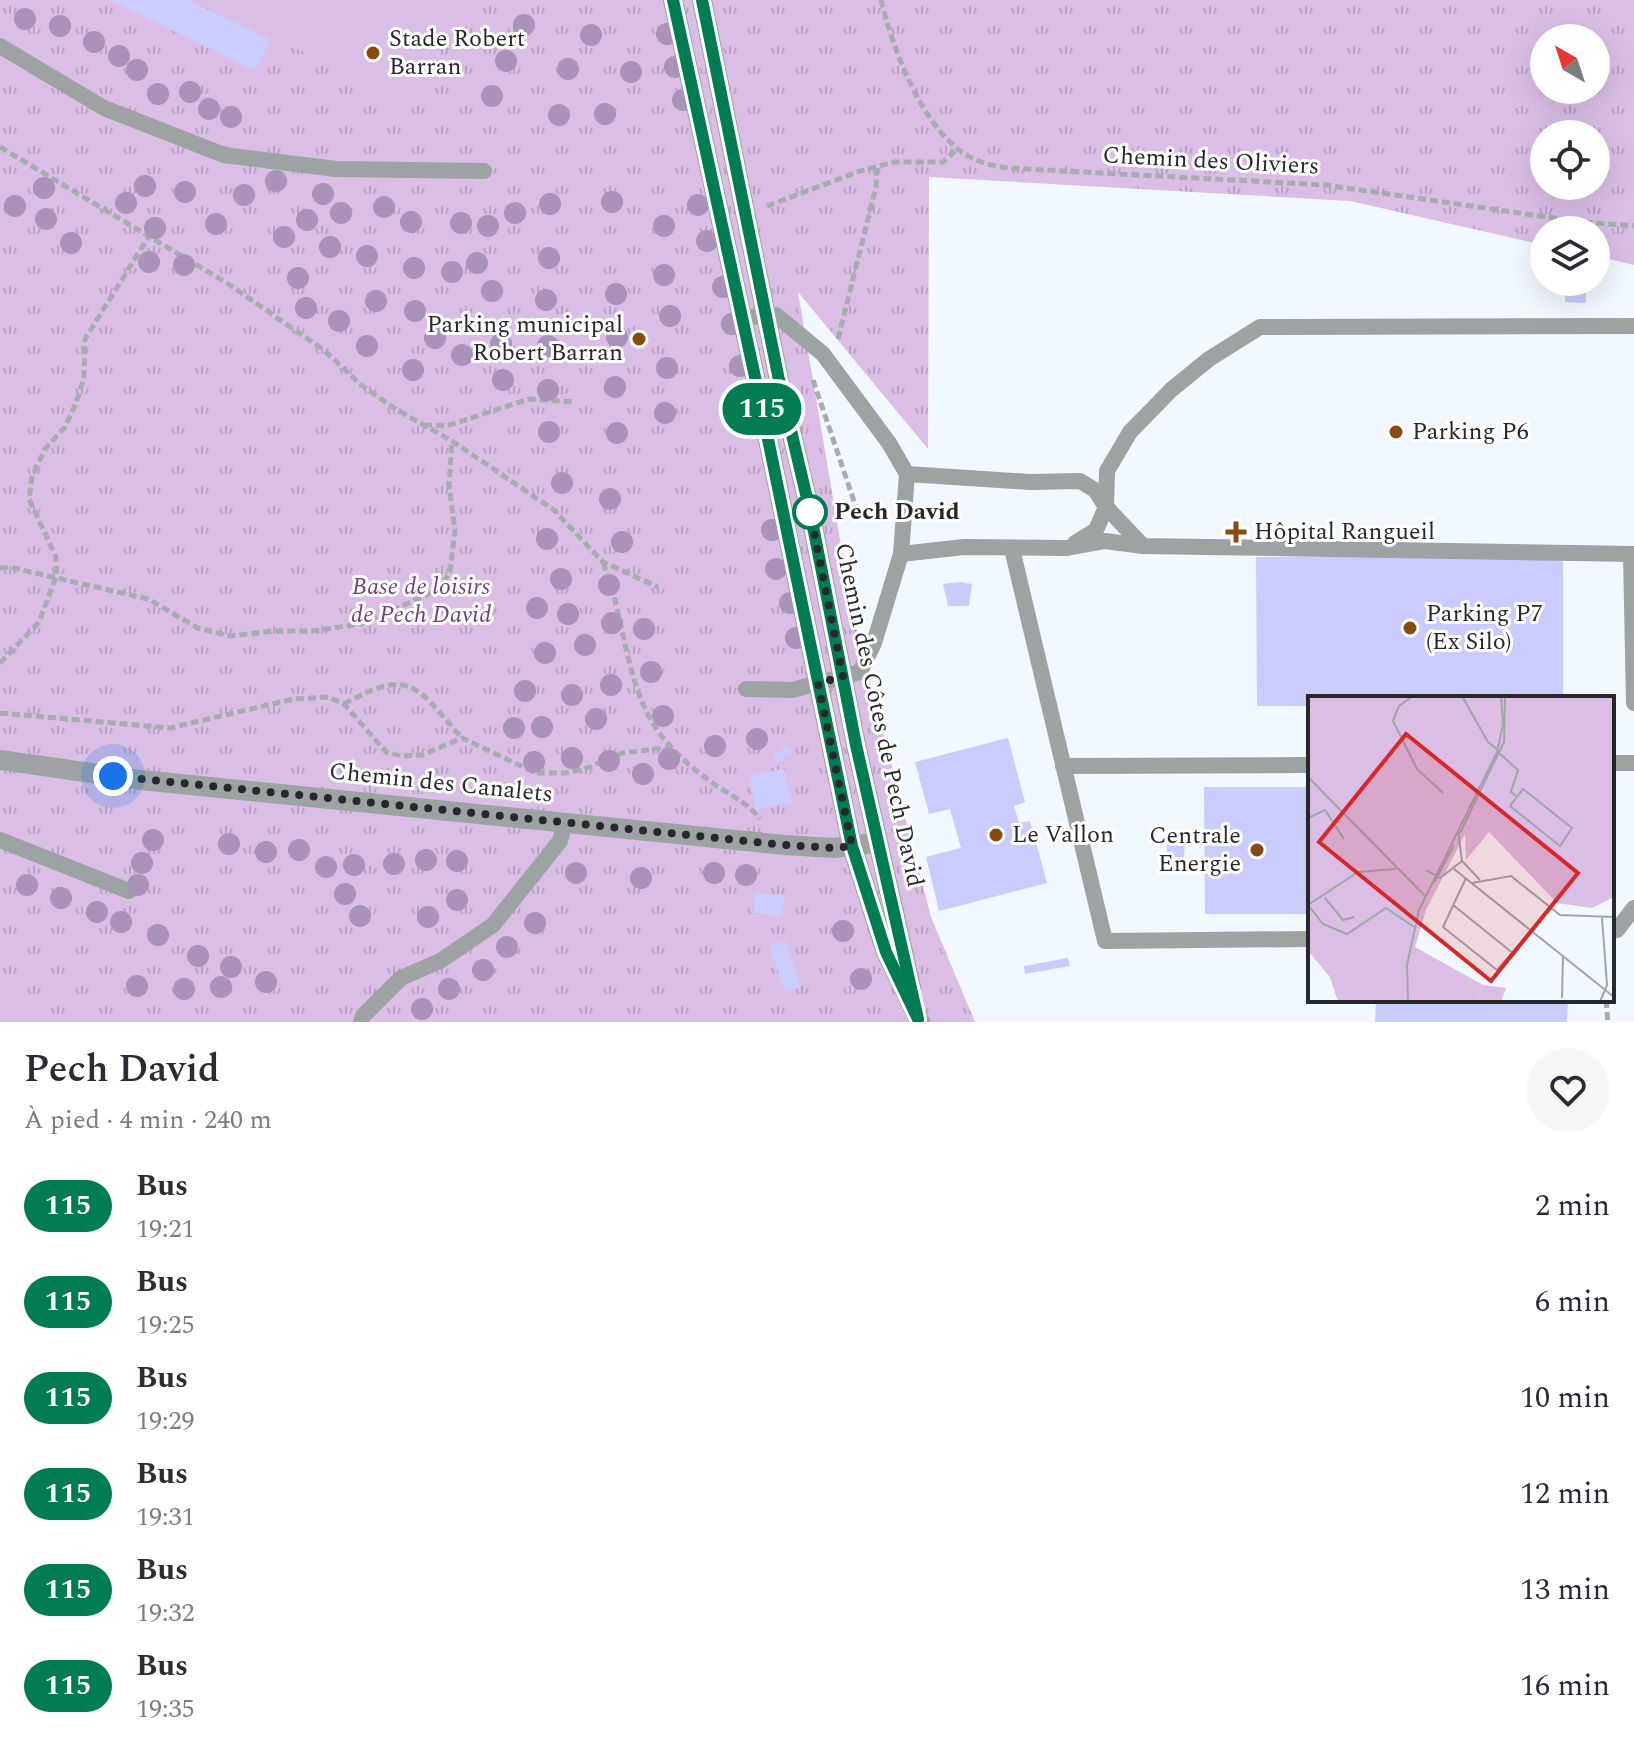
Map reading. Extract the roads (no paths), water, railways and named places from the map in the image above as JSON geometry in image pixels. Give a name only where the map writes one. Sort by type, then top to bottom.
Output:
[{"type":"street","name":"Chemin des Côtes de Pech David","points":[[673,0],[852,846],[886,952],[919,1020]]},
{"type":"street","name":"Chemin des Côtes de Pech David","points":[[702,0],[878,843],[919,1020]]},
{"type":"street","name":"Chemin des Canalets","points":[[0,760],[141,780],[785,845],[834,848],[878,843]]},
{"type":"lane","points":[[0,46],[104,108],[224,155],[336,169],[484,171]]},
{"type":"lane","points":[[742,318],[776,315],[823,354],[889,443],[907,474],[901,554],[860,672],[792,690],[746,689]]},
{"type":"lane","points":[[1067,548],[1096,530],[1106,507],[1107,471],[1130,432],[1171,390],[1209,359],[1260,327],[1634,326]]},
{"type":"lane","points":[[907,474],[1030,482],[1080,481],[1095,490],[1106,507],[1143,546]]},
{"type":"lane","points":[[901,554],[964,547],[1067,548],[1105,541],[1143,546],[1632,554],[1634,703]]},
{"type":"lane","points":[[1012,549],[1105,941],[1308,939]]},
{"type":"lane","points":[[1063,766],[1308,765]]},
{"type":"lane","points":[[361,1022],[363,1016],[401,978],[440,961],[493,925],[560,841],[565,821]]},
{"type":"lane","points":[[0,840],[129,891]]},
{"type":"lane","points":[[1614,931],[1634,908]]},
{"type":"place","name":"Stade Robert Barran","points":[[373,53]]},
{"type":"place","name":"Parking municipal Robert Barran","points":[[639,339]]},
{"type":"place","name":"Parking P6","points":[[1396,432]]},
{"type":"place","name":"Pech David","points":[[810,512]]},
{"type":"place","name":"Hôpital Rangueil","points":[[1236,532]]},
{"type":"place","name":"Parking P7 (Ex Silo)","points":[[1410,628]]},
{"type":"place","name":"Le Vallon","points":[[996,835]]},
{"type":"place","name":"Centrale Energie","points":[[1257,850]]},
{"type":"park label","name":"Base de loisirs de Pech David","points":[[421,601]]}]
